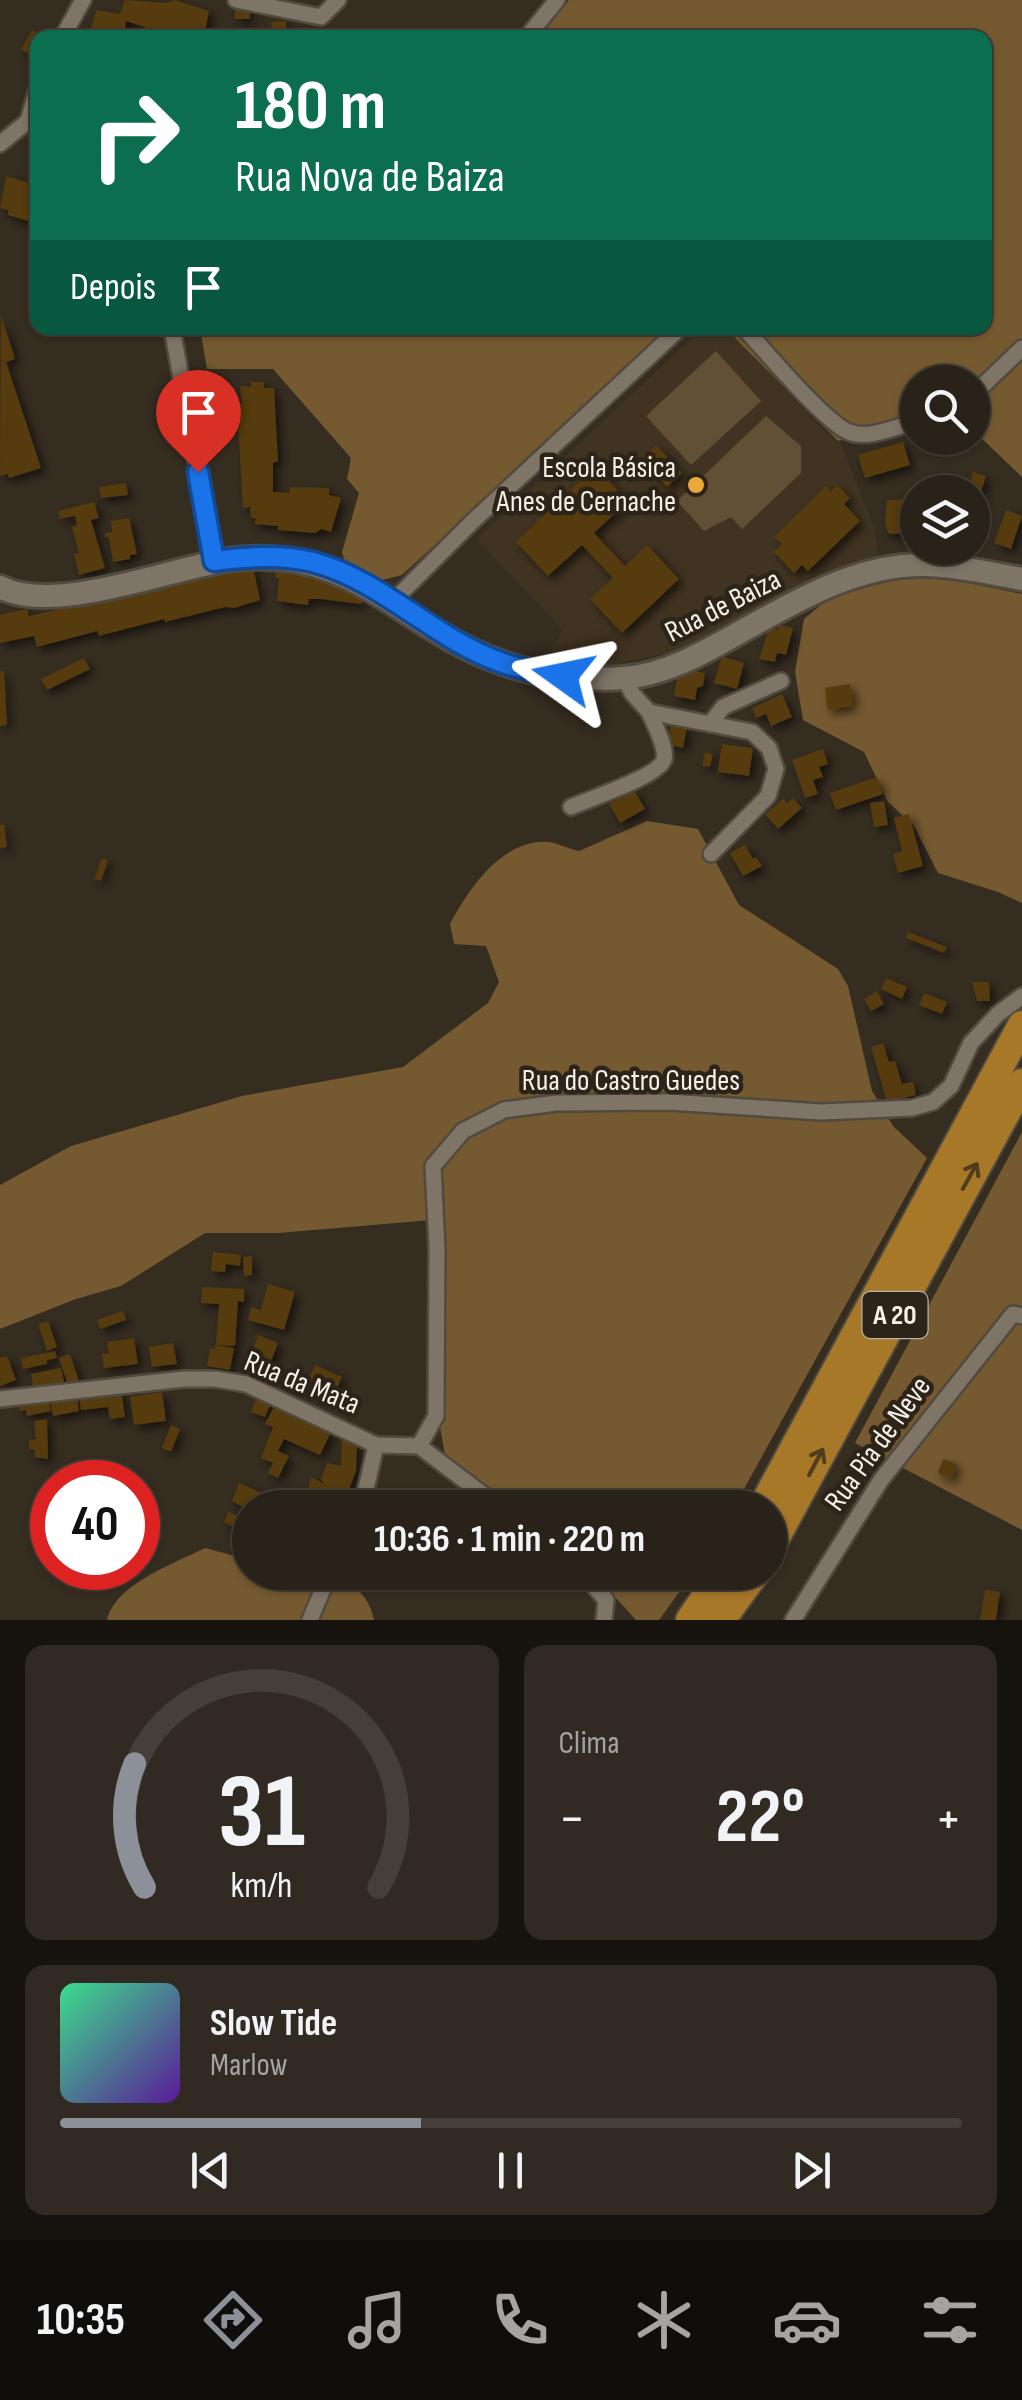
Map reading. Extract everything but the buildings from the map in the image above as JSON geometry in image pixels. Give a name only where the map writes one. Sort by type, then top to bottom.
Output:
[{"type":"highway","name":"A 20","points":[[772,1490],[1016,1037]]},
{"type":"highway","name":"A 20","points":[[787,1517],[1022,1084]]},
{"type":"highway","points":[[690,1620],[711,1590]]},
{"type":"highway","points":[[721,1620],[743,1590]]},
{"type":"street","points":[[66,30],[83,0]]},
{"type":"street","points":[[236,0],[322,17],[338,0]]},
{"type":"street","points":[[533,30],[557,0]]},
{"type":"street","points":[[0,144],[30,123]]},
{"type":"street","points":[[173,335],[214,561]]},
{"type":"street","points":[[392,602],[672,335]]},
{"type":"street","points":[[751,335],[832,421],[851,434],[900,426]]},
{"type":"street","points":[[990,379],[1022,348]]},
{"type":"street","name":"Rua de Baiza","points":[[4,593],[58,596],[148,579],[214,561],[262,556],[312,562],[347,576],[458,642],[504,664],[563,676],[624,678],[664,670],[839,581],[880,570],[921,565],[965,568],[1022,579]]},
{"type":"street","points":[[571,807],[650,774],[662,764],[665,756],[650,712],[624,678]]},
{"type":"street","points":[[710,724],[724,707],[780,680]]},
{"type":"street","points":[[650,712],[752,732],[769,748],[776,769],[768,796],[711,854]]},
{"type":"street","name":"Rua do Castro Guedes","points":[[420,1446],[436,1416],[437,1248],[432,1166],[463,1131],[504,1110],[556,1103],[669,1102],[821,1112],[912,1108],[933,1102],[952,1086],[972,1043],[998,1014],[1022,996]]},
{"type":"street","name":"Rua Pia de Neve","points":[[792,1620],[915,1434],[1013,1314],[1022,1316]]},
{"type":"street","name":"Rua da Mata","points":[[0,1399],[111,1384],[215,1378],[246,1384],[376,1445],[420,1446]]},
{"type":"street","points":[[366,1490],[376,1445]]},
{"type":"street","points":[[420,1446],[477,1490]]},
{"type":"street","points":[[310,1620],[322,1590]]},
{"type":"street","points":[[597,1590],[606,1600],[604,1620]]},
{"type":"shaded area","points":[[569,0],[1022,0],[1022,477],[990,446],[990,365],[900,365],[900,427],[838,441],[732,335],[992,335],[992,30],[544,30]]},
{"type":"shaded area","points":[[201,335],[665,335],[402,575],[382,580],[344,559],[342,552],[359,493],[347,479],[351,458],[273,369],[207,369]]},
{"type":"shaded area","name":"Escola Básica Anes de Cernache","points":[[696,335],[734,335],[841,444],[873,526],[879,558],[803,583],[718,632],[676,651],[611,665],[567,665],[550,650],[563,630],[477,539]]},
{"type":"shaded area","points":[[716,351],[761,401],[691,465],[646,416]]},
{"type":"shaded area","points":[[766,416],[801,446],[801,473],[742,529],[731,517],[704,531],[677,501]]},
{"type":"shaded area","points":[[889,576],[949,579],[1022,594],[1022,903],[938,873],[914,826],[888,802],[864,752],[803,720],[795,672],[804,619],[830,597]]},
{"type":"shaded area","points":[[647,821],[698,829],[739,905],[838,969],[848,986],[872,1091],[893,1126],[927,1158],[743,1490],[493,1490],[445,1455],[440,1427],[443,1237],[432,1220],[278,1233],[205,1233],[121,1286],[0,1329],[0,1185],[71,1146],[242,1096],[403,1067],[488,1003],[499,982],[486,946],[454,944],[450,924],[477,882],[502,857],[531,843],[552,843],[579,851]]},
{"type":"shaded area","points":[[1022,1132],[1022,1530],[855,1443]]},
{"type":"shaded area","points":[[205,1548],[232,1555],[232,1590],[357,1590],[374,1620],[107,1620],[128,1590],[160,1590],[163,1568]]},
{"type":"shaded area","points":[[609,1590],[681,1590],[659,1620],[636,1620]]},
{"type":"place","name":"Escola Básica Anes de Cernache","points":[[696,485]]},
{"type":"route","points":[[198,472],[214,561],[262,556],[312,562],[347,576],[458,642],[504,664],[563,676]]}]
